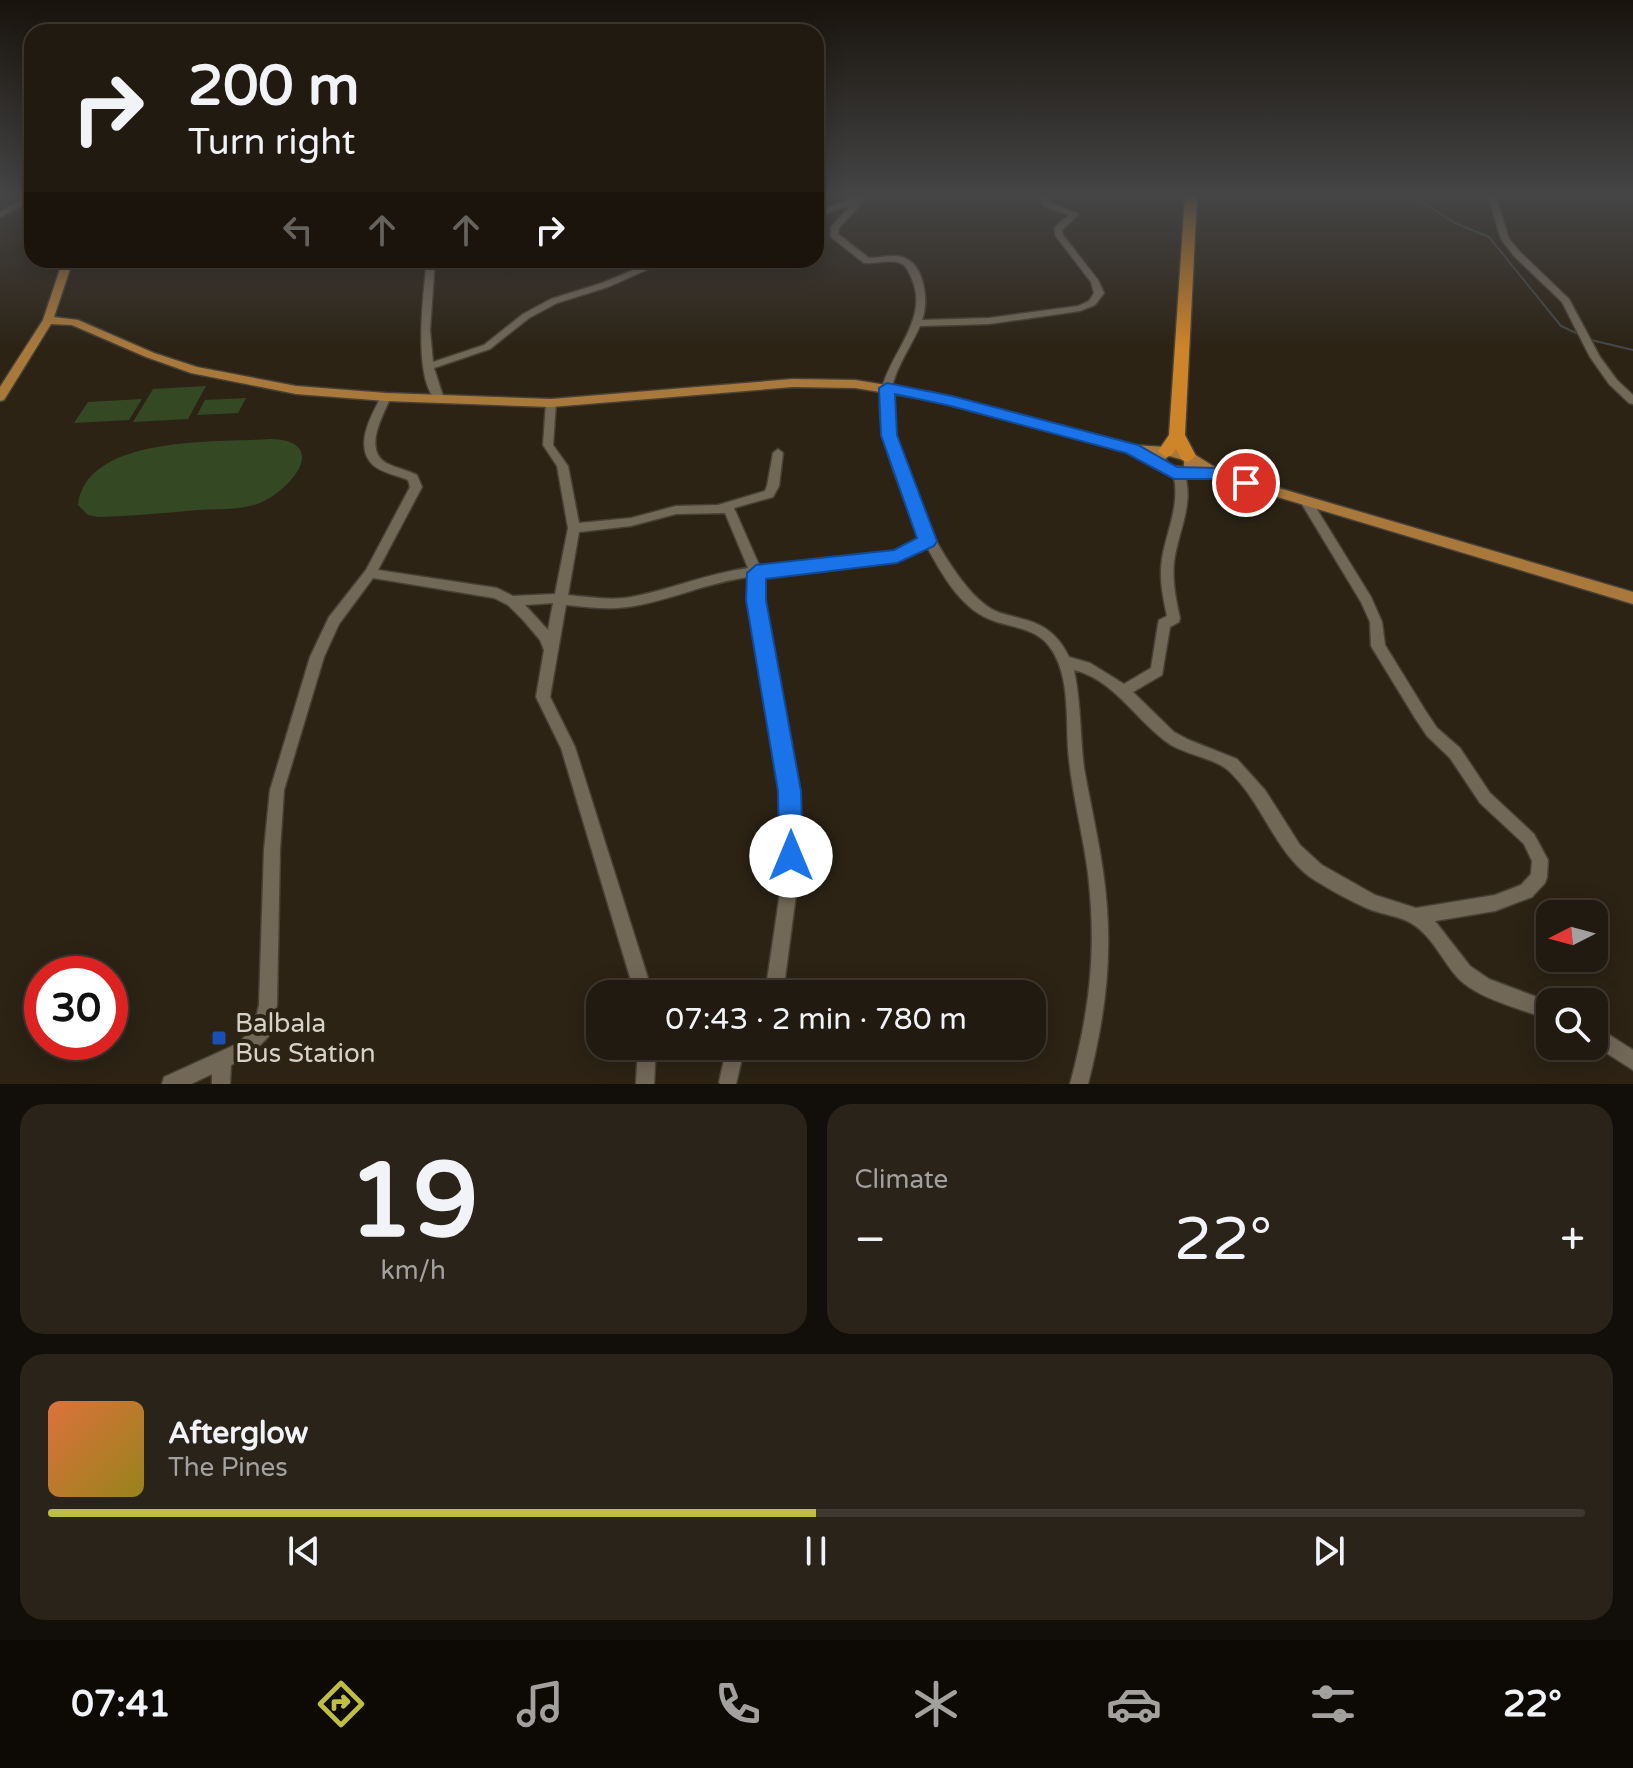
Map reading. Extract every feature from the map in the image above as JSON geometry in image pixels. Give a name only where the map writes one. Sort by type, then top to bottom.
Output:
[{"type":"highway","points":[[1186,465],[1177,435],[1188,247]]},
{"type":"highway","points":[[1164,457],[1177,435]]},
{"type":"main road","points":[[0,397],[48,320],[65,268]]},
{"type":"main road","points":[[48,320],[74,322],[150,355],[203,372],[296,390],[386,397],[551,403],[793,383],[887,388],[952,401],[1164,457],[1633,598]]},
{"type":"main road","points":[[1164,457],[1175,451],[1186,465]]},
{"type":"street","points":[[849,247],[867,261],[899,259],[910,265],[922,298],[923,307],[918,323],[887,388],[889,435],[928,541],[960,588],[982,609],[997,618],[1027,623],[1045,632],[1065,662],[1075,752],[1096,873],[1101,960],[1079,1084]]},
{"type":"street","points":[[918,323],[989,321],[1080,308],[1092,303],[1099,293],[1095,282],[1068,247]]},
{"type":"street","points":[[1512,247],[1566,301],[1595,357],[1613,382],[1633,401]]},
{"type":"street","points":[[430,268],[423,325],[433,386],[439,399]]},
{"type":"street","points":[[431,366],[487,347],[526,316],[554,301],[646,268]]},
{"type":"street","points":[[0,376],[16,375]]},
{"type":"street","points":[[171,1084],[245,1049],[262,1031],[268,1005],[272,850],[277,790],[317,657],[334,621],[370,573],[416,487],[413,478],[377,462],[371,452],[373,428],[386,397]]},
{"type":"street","points":[[551,403],[548,445],[562,466],[574,528],[543,697],[568,747],[640,980]]},
{"type":"street","points":[[574,528],[631,522],[676,510],[723,507],[769,494],[778,453]]},
{"type":"street","points":[[1123,691],[1157,671],[1164,624],[1174,618],[1166,581],[1174,526],[1184,499],[1186,465]]},
{"type":"street","points":[[1306,501],[1367,601],[1376,622],[1378,646],[1413,703],[1432,732],[1455,753],[1485,798],[1529,839],[1540,860],[1539,877],[1526,891],[1495,903],[1416,916]]},
{"type":"street","points":[[723,507],[732,514],[756,573],[756,600],[790,791],[790,879],[776,980]]},
{"type":"street","points":[[370,573],[485,590],[512,601],[562,599],[603,604],[630,602],[730,575],[897,556],[928,541]]},
{"type":"street","points":[[512,601],[546,637],[551,650]]},
{"type":"street","points":[[1065,662],[1101,675],[1123,691],[1169,736],[1238,770],[1260,795],[1294,850],[1316,871],[1372,902],[1416,916],[1431,928],[1464,972],[1484,986],[1536,1006]]},
{"type":"street","points":[[1608,1044],[1633,1061]]},
{"type":"street","points":[[645,1084],[646,1060]]},
{"type":"street","points":[[726,1083],[732,1060]]},
{"type":"street","points":[[221,1084],[222,1062]]},
{"type":"green space","points":[[206,386],[188,419],[133,422],[153,389]]},
{"type":"green space","points":[[246,398],[238,413],[197,415],[205,400]]},
{"type":"green space","points":[[142,399],[129,420],[74,423],[88,402]]},
{"type":"green space","points":[[271,439],[290,442],[300,449],[302,458],[290,481],[267,500],[254,505],[98,517],[88,515],[78,505],[87,482],[104,465],[129,454],[189,443]]},
{"type":"waterway","points":[[1497,247],[1561,326],[1576,333]]},
{"type":"waterway","points":[[1591,340],[1633,350]]},
{"type":"place","name":"Balbala Bus Station","points":[[219,1038]]},
{"type":"route","points":[[791,856],[790,791],[756,600],[756,573],[897,556],[928,541],[889,435],[885,411],[887,388],[952,401],[1132,449],[1174,473],[1216,474],[1246,483]]}]
